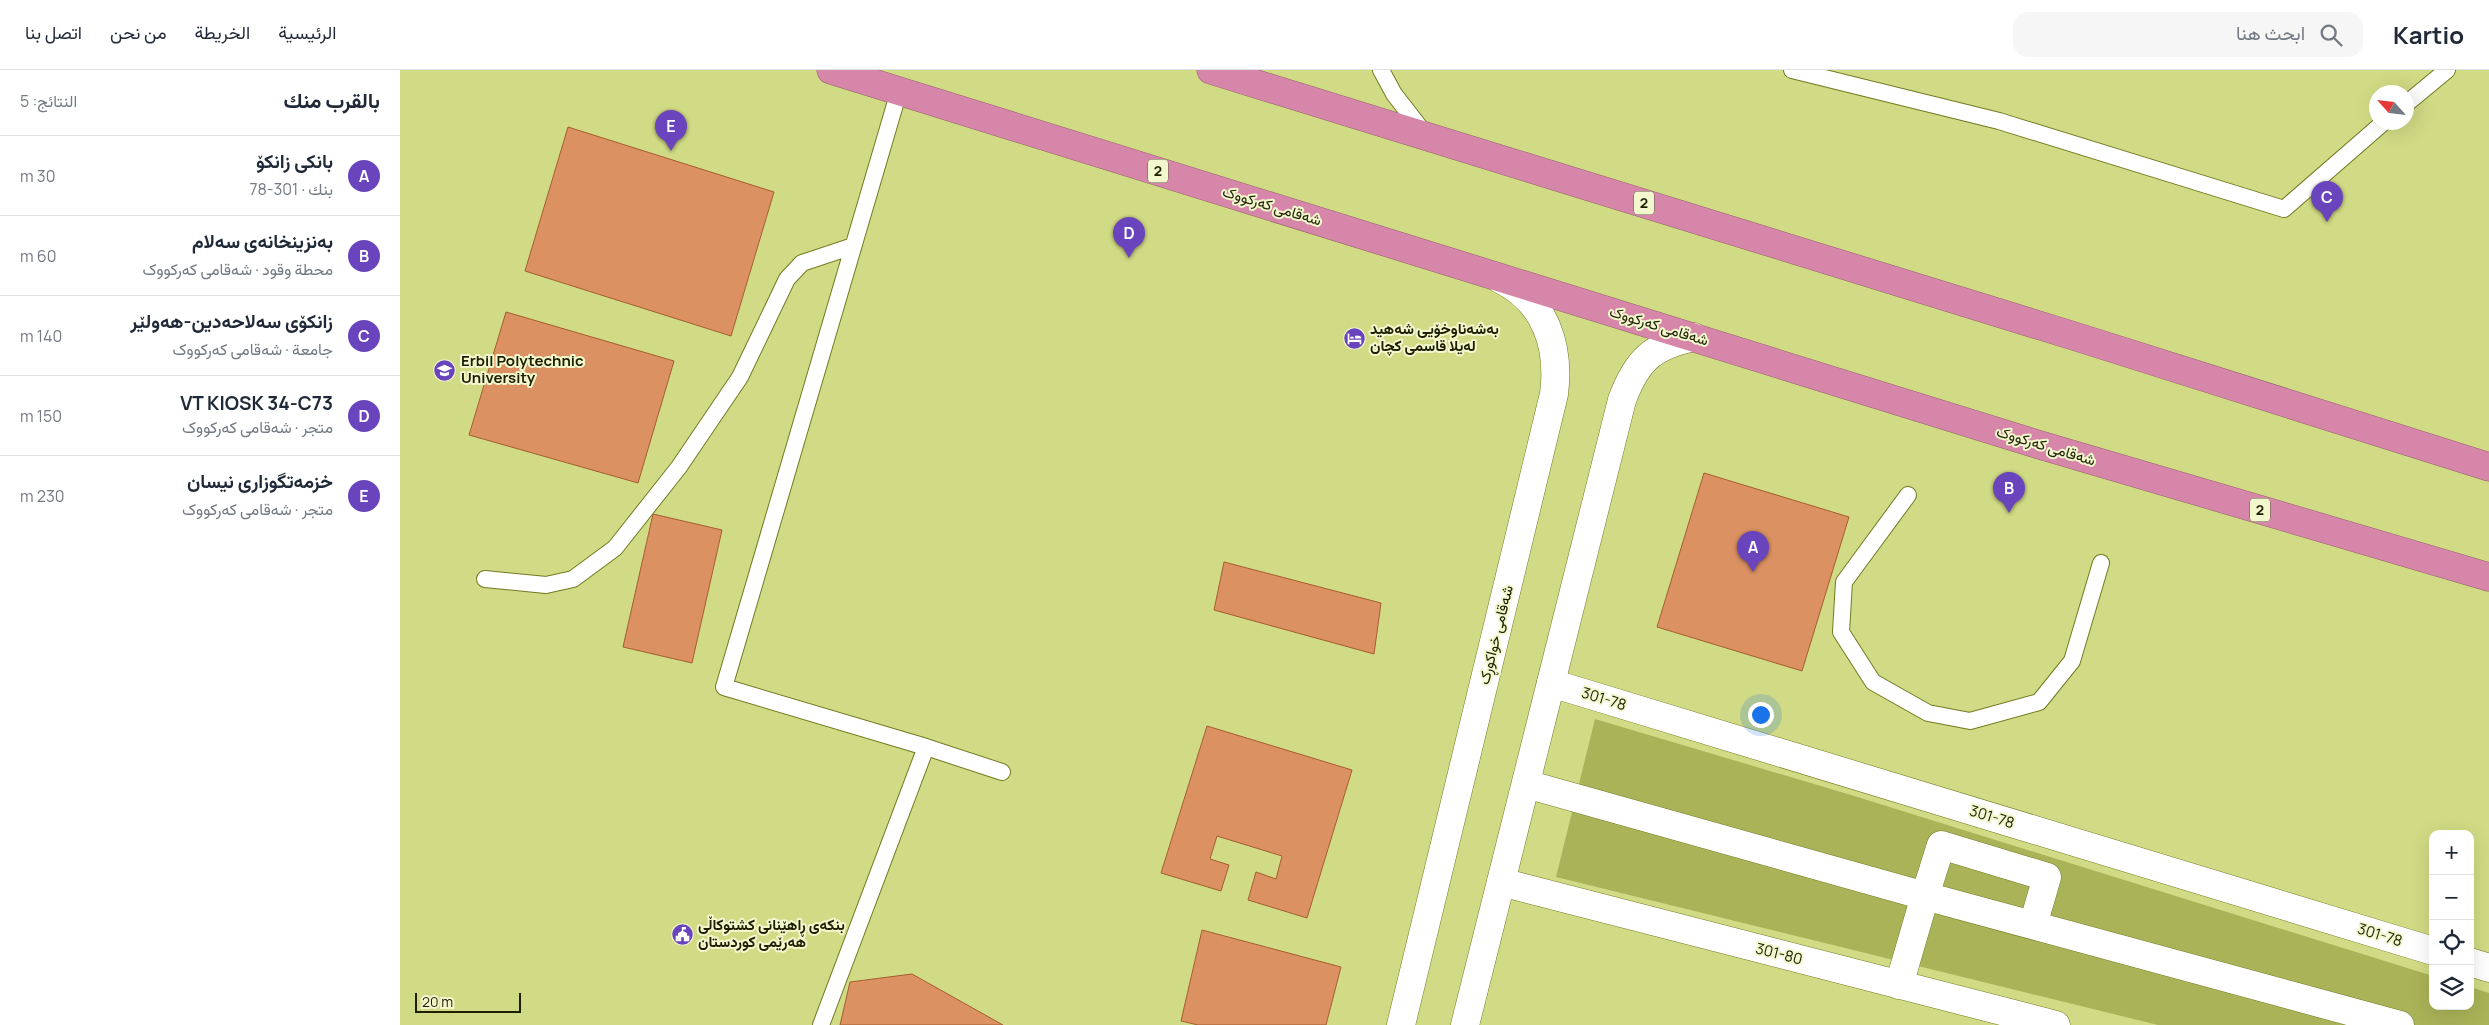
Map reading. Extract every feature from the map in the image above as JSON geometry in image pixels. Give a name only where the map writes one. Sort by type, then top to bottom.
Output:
[{"type":"highway","name":"شەقامی کەرکووک","points":[[831,70],[2030,442],[2489,577]]},
{"type":"highway","name":"2","points":[[1210,70],[2077,336],[2489,467]]},
{"type":"street","name":"شەقامی خواکوڕک","points":[[1401,1025],[1554,394],[1556,377],[1553,343],[1543,320],[1528,299],[1509,283],[1485,272]]},
{"type":"street","points":[[1465,1025],[1622,400],[1630,376],[1647,356],[1669,342],[1694,337]]},
{"type":"street","name":"301-78","points":[[1551,683],[2429,950]]},
{"type":"street","points":[[1526,784],[1925,896],[2400,1025]]},
{"type":"street","points":[[1899,984],[1941,846],[2047,876],[2033,925]]},
{"type":"street","name":"301-80","points":[[1501,882],[2056,1025]]},
{"type":"street","points":[[2474,963],[2489,968]]},
{"type":"lane","points":[[1380,70],[1394,94],[1426,136]]},
{"type":"lane","points":[[1792,70],[1999,120],[2284,209],[2375,130]]},
{"type":"lane","points":[[2414,97],[2447,70]]},
{"type":"lane","points":[[899,91],[724,687],[926,747],[1002,772]]},
{"type":"lane","points":[[485,579],[546,585],[573,579],[615,548],[679,467],[740,377],[787,279],[802,263],[853,246]]},
{"type":"lane","points":[[1908,495],[1844,582],[1841,632],[1872,682],[1928,713],[1970,721],[2039,702],[2072,661],[2102,563]]},
{"type":"lane","points":[[821,1025],[926,747]]},
{"type":"green space","points":[[1595,719],[1851,795],[2429,975],[2429,1010],[2474,1010],[2474,988],[2489,993],[2489,1025],[2158,1025],[1556,877]]},
{"type":"building","points":[[568,127],[774,192],[731,336],[525,271]]},
{"type":"building","points":[[506,312],[674,361],[638,483],[469,435]]},
{"type":"building","points":[[1704,473],[1849,517],[1802,671],[1657,627]]},
{"type":"building","points":[[653,514],[722,530],[692,663],[623,647]]},
{"type":"building","points":[[1224,562],[1381,603],[1374,654],[1214,610]]},
{"type":"building","points":[[1207,726],[1352,770],[1307,918],[1248,900],[1256,872],[1276,879],[1282,856],[1217,836],[1210,859],[1229,865],[1221,891],[1161,873]]},
{"type":"building","points":[[1202,930],[1341,967],[1326,1025],[1198,1025],[1181,1021]]},
{"type":"building","points":[[912,974],[1003,1025],[840,1025],[850,982]]},
{"type":"place","name":"خزمەتگوزاری نیسان","points":[[671,151]]},
{"type":"place","name":"زانکۆی سەلاحەدین-هەولێر","points":[[2327,222]]},
{"type":"place","name":"VT KIOSK 34-C73","points":[[1129,258]]},
{"type":"place","name":"بەشەناوخۆیی شەهید لەیلا قاسمی کچان","points":[[1354,338]]},
{"type":"place","name":"Erbil Polytechnic University","points":[[445,370]]},
{"type":"place","name":"بەنزینخانەی سەلام","points":[[2009,513]]},
{"type":"place","name":"بانکی زانکۆ","points":[[1753,572]]},
{"type":"place","name":"بنکەی ڕاهێنانی کشتوکاڵی هەرێمی کوردستان","points":[[682,934]]}]
